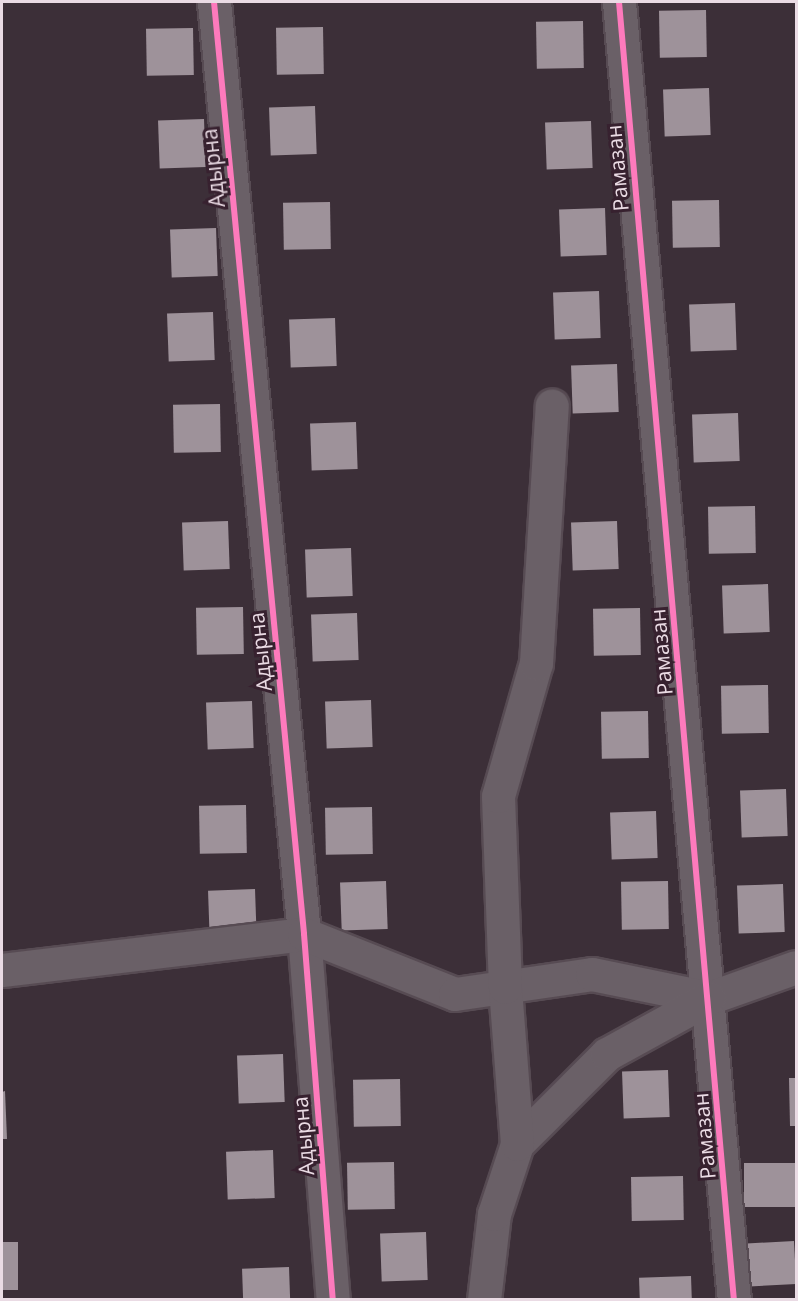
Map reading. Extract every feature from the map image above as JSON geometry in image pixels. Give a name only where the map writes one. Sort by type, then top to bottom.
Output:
[{"type":"street","name":"Адырна","points":[[214,2],[304,934],[333,1299]]},
{"type":"street","name":"Рамазан","points":[[619,2],[734,1299]]},
{"type":"street","points":[[484,1299],[494,1214],[518,1144],[505,987],[498,796],[536,663],[552,405]]},
{"type":"street","points":[[2,970],[304,934],[455,994],[592,974],[709,998]]},
{"type":"street","points":[[518,1144],[607,1054],[709,998],[796,967]]},
{"type":"building","points":[[706,10],[707,57],[660,58],[659,11]]},
{"type":"building","points":[[583,21],[584,68],[537,69],[536,22]]},
{"type":"building","points":[[323,27],[324,74],[277,75],[276,28]]},
{"type":"building","points":[[193,28],[194,75],[147,76],[146,29]]},
{"type":"building","points":[[709,88],[711,135],[665,137],[663,90]]},
{"type":"building","points":[[315,106],[317,154],[271,156],[269,108]]},
{"type":"building","points":[[204,119],[206,167],[160,169],[158,121]]},
{"type":"building","points":[[591,121],[593,168],[547,170],[545,123]]},
{"type":"building","points":[[719,200],[720,247],[673,248],[672,201]]},
{"type":"building","points":[[330,202],[331,249],[284,250],[283,203]]},
{"type":"building","points":[[605,208],[607,255],[561,257],[559,210]]},
{"type":"building","points":[[216,228],[218,276],[172,278],[170,230]]},
{"type":"building","points":[[599,291],[601,338],[555,340],[553,293]]},
{"type":"building","points":[[735,303],[737,350],[691,352],[689,305]]},
{"type":"building","points":[[213,312],[215,360],[169,362],[167,314]]},
{"type":"building","points":[[335,318],[337,366],[291,368],[289,320]]},
{"type":"building","points":[[617,364],[619,412],[573,414],[571,366]]},
{"type":"building","points":[[220,404],[221,452],[174,453],[173,405]]},
{"type":"building","points":[[738,413],[740,461],[694,463],[692,415]]},
{"type":"building","points":[[356,422],[358,469],[312,471],[310,424]]},
{"type":"building","points":[[755,506],[756,553],[709,554],[708,507]]},
{"type":"building","points":[[228,521],[230,569],[184,571],[182,523]]},
{"type":"building","points":[[617,521],[619,569],[573,571],[571,523]]},
{"type":"building","points":[[351,548],[353,596],[307,598],[305,550]]},
{"type":"building","points":[[768,584],[770,632],[724,634],[722,586]]},
{"type":"building","points":[[243,607],[244,654],[197,655],[196,608]]},
{"type":"building","points":[[640,608],[641,655],[594,656],[593,609]]},
{"type":"building","points":[[357,613],[359,660],[313,662],[311,615]]},
{"type":"building","points":[[768,685],[769,733],[722,734],[721,686]]},
{"type":"building","points":[[371,700],[373,747],[327,749],[325,702]]},
{"type":"building","points":[[252,701],[254,748],[208,750],[206,703]]},
{"type":"building","points":[[648,711],[649,758],[602,759],[601,712]]},
{"type":"building","points":[[786,789],[788,836],[742,838],[740,791]]},
{"type":"building","points":[[246,805],[247,853],[200,854],[199,806]]},
{"type":"building","points":[[372,807],[373,854],[326,855],[325,808]]},
{"type":"building","points":[[656,811],[658,858],[612,860],[610,813]]},
{"type":"building","points":[[386,881],[388,929],[342,931],[340,883]]},
{"type":"building","points":[[668,881],[669,929],[622,930],[621,882]]},
{"type":"building","points":[[783,884],[785,932],[739,934],[737,886]]},
{"type":"building","points":[[255,889],[257,937],[210,939],[208,891]]},
{"type":"building","points":[[283,1054],[285,1102],[239,1104],[237,1056]]},
{"type":"building","points":[[668,1070],[670,1117],[624,1119],[622,1072]]},
{"type":"building","points":[[789,1078],[796,1078],[796,1126],[790,1126]]},
{"type":"building","points":[[400,1079],[401,1126],[354,1127],[353,1080]]},
{"type":"building","points":[[5,1091],[7,1139],[2,1139],[2,1092]]},
{"type":"building","points":[[273,1150],[275,1198],[228,1200],[226,1152]]},
{"type":"building","points":[[394,1162],[395,1209],[348,1210],[347,1163]]},
{"type":"building","points":[[744,1163],[796,1163],[796,1207],[744,1207]]},
{"type":"building","points":[[683,1176],[684,1220],[632,1221],[631,1177]]},
{"type":"building","points":[[426,1232],[428,1280],[382,1282],[380,1234]]},
{"type":"building","points":[[794,1241],[796,1284],[744,1287],[742,1244]]},
{"type":"building","points":[[2,1242],[18,1242],[18,1290],[2,1290]]},
{"type":"building","points":[[289,1267],[290,1300],[243,1300],[242,1269]]},
{"type":"building","points":[[691,1276],[692,1300],[640,1300],[639,1278]]},
{"type":"cycle path","points":[[214,2],[304,934],[333,1300]]},
{"type":"cycle path","points":[[619,2],[734,1300]]}]
